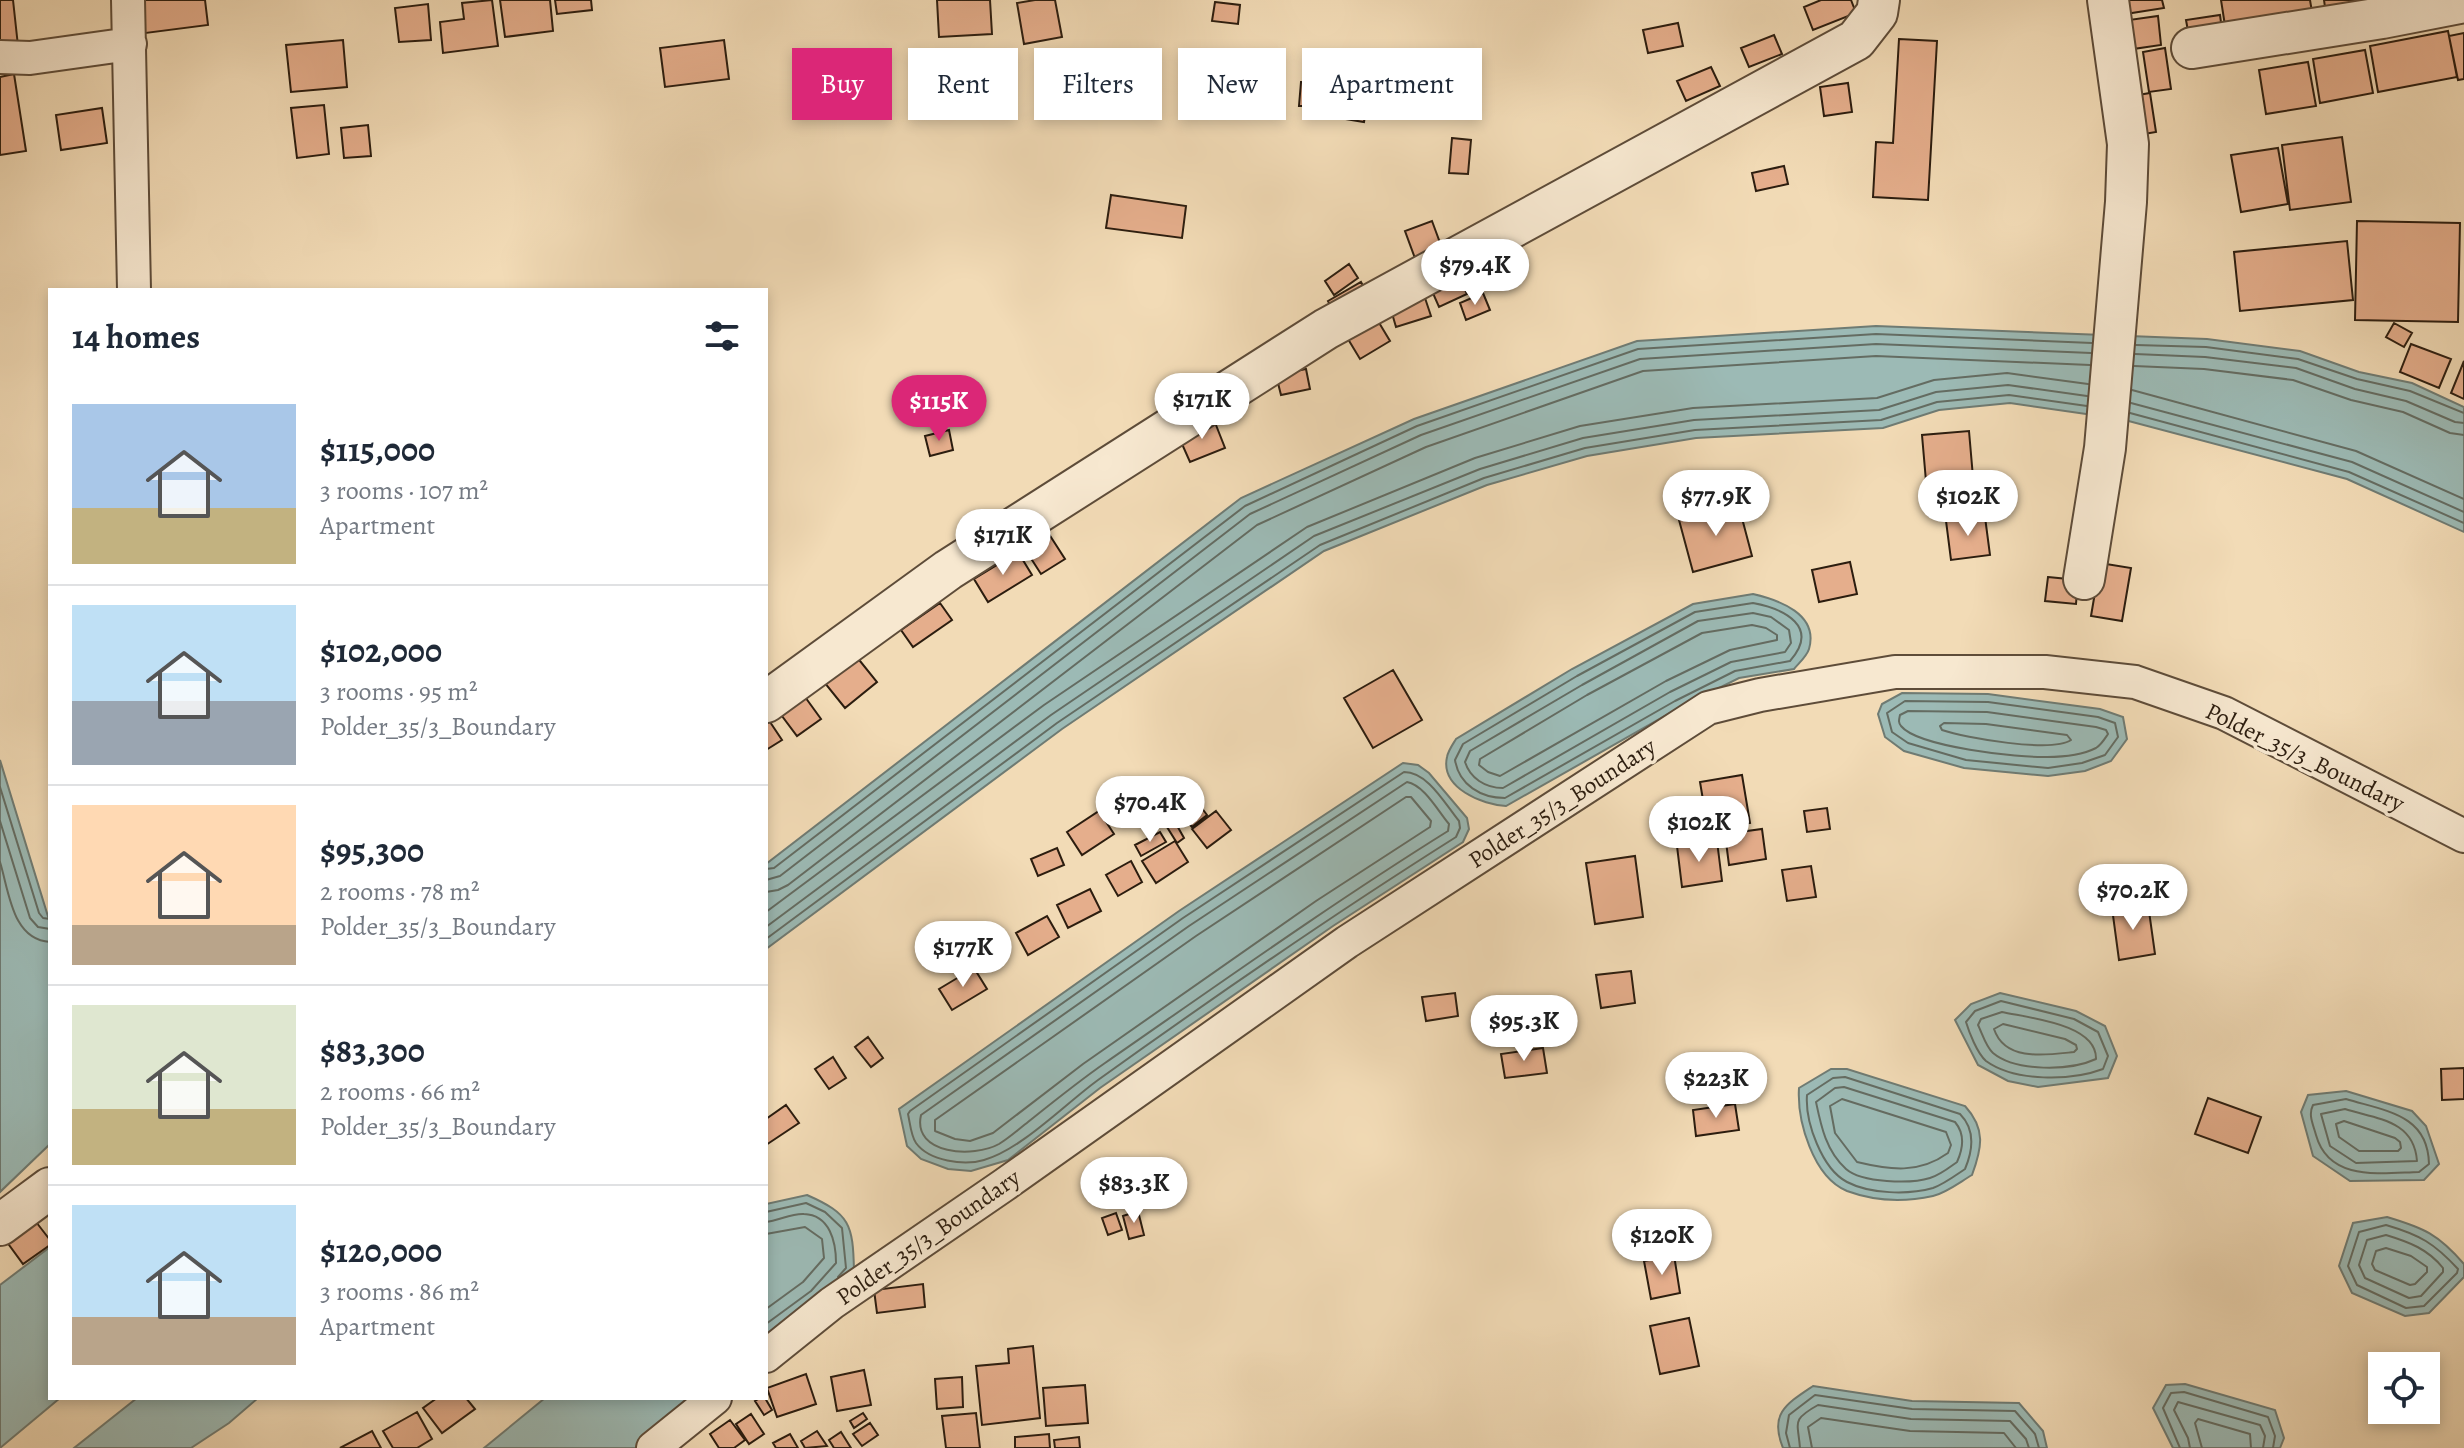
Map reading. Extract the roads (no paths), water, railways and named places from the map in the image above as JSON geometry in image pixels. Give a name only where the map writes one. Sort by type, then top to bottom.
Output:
[{"type":"street","points":[[128,0],[134,288]]},
{"type":"street","points":[[768,701],[948,570],[1326,329],[1856,40],[1877,13],[1879,0]]},
{"type":"street","points":[[2084,579],[2105,448],[2128,144],[2108,0]]},
{"type":"street","points":[[2192,48],[2381,9],[2464,2]]},
{"type":"street","points":[[0,57],[30,58],[130,44]]},
{"type":"street","name":"Polder_35/3_Boundary","points":[[768,1354],[832,1303],[1347,942],[1708,708],[1760,695],[1895,672],[2045,672],[2135,682],[2224,713],[2464,836]]},
{"type":"street","points":[[0,1225],[48,1189]]},
{"type":"street","points":[[653,1448],[713,1400]]},
{"type":"water","points":[[1876,326],[2207,339],[2300,351],[2359,372],[2412,383],[2464,407],[2464,532],[2347,479],[2121,419],[2010,403],[1939,410],[1883,428],[1696,438],[1587,456],[1487,485],[1324,551],[1062,729],[768,948],[768,862],[1241,498],[1414,419],[1637,341]]},
{"type":"water","points":[[1753,594],[1785,605],[1803,618],[1808,626],[1811,637],[1809,649],[1794,669],[1739,678],[1679,708],[1506,806],[1465,793],[1450,778],[1447,757],[1456,739],[1572,669],[1693,604]]},
{"type":"water","points":[[1902,693],[1988,694],[2100,709],[2123,717],[2127,739],[2111,761],[2085,771],[2048,776],[1964,768],[1904,751],[1885,737],[1878,714],[1882,704]]},
{"type":"water","points":[[0,760],[48,916],[48,1146],[0,1192]]},
{"type":"water","points":[[1403,763],[1418,765],[1429,773],[1467,818],[1469,829],[1463,842],[1333,926],[1100,1088],[1008,1160],[971,1171],[948,1169],[921,1159],[907,1146],[899,1109],[1179,911]]},
{"type":"water","points":[[2000,993],[2076,1011],[2105,1026],[2117,1056],[2108,1078],[2038,1087],[2008,1081],[1978,1065],[1955,1020],[1971,1004]]},
{"type":"water","points":[[1831,1069],[1847,1069],[1965,1106],[1972,1114],[1980,1139],[1972,1175],[1938,1195],[1912,1199],[1868,1197],[1835,1184],[1816,1161],[1804,1131],[1799,1101],[1799,1088]]},
{"type":"water","points":[[2346,1091],[2412,1111],[2426,1126],[2439,1164],[2424,1180],[2350,1181],[2313,1156],[2301,1112],[2308,1095]]},
{"type":"water","points":[[807,1195],[841,1215],[850,1231],[854,1271],[768,1344],[768,1204]]},
{"type":"water","points":[[2387,1217],[2430,1233],[2464,1264],[2464,1277],[2429,1313],[2405,1316],[2352,1293],[2339,1266],[2353,1223]]},
{"type":"water","points":[[48,1249],[48,1400],[58,1400],[0,1448],[0,1285]]},
{"type":"water","points":[[2185,1384],[2275,1410],[2284,1438],[2280,1448],[2173,1448],[2153,1408],[2166,1385]]},
{"type":"water","points":[[1813,1386],[1912,1401],[2019,1403],[2043,1431],[2047,1448],[1783,1448],[1779,1418],[1795,1398]]},
{"type":"water","points":[[134,1400],[256,1400],[229,1423],[191,1448],[74,1448]]},
{"type":"water","points":[[543,1400],[692,1400],[638,1448],[484,1448]]}]
